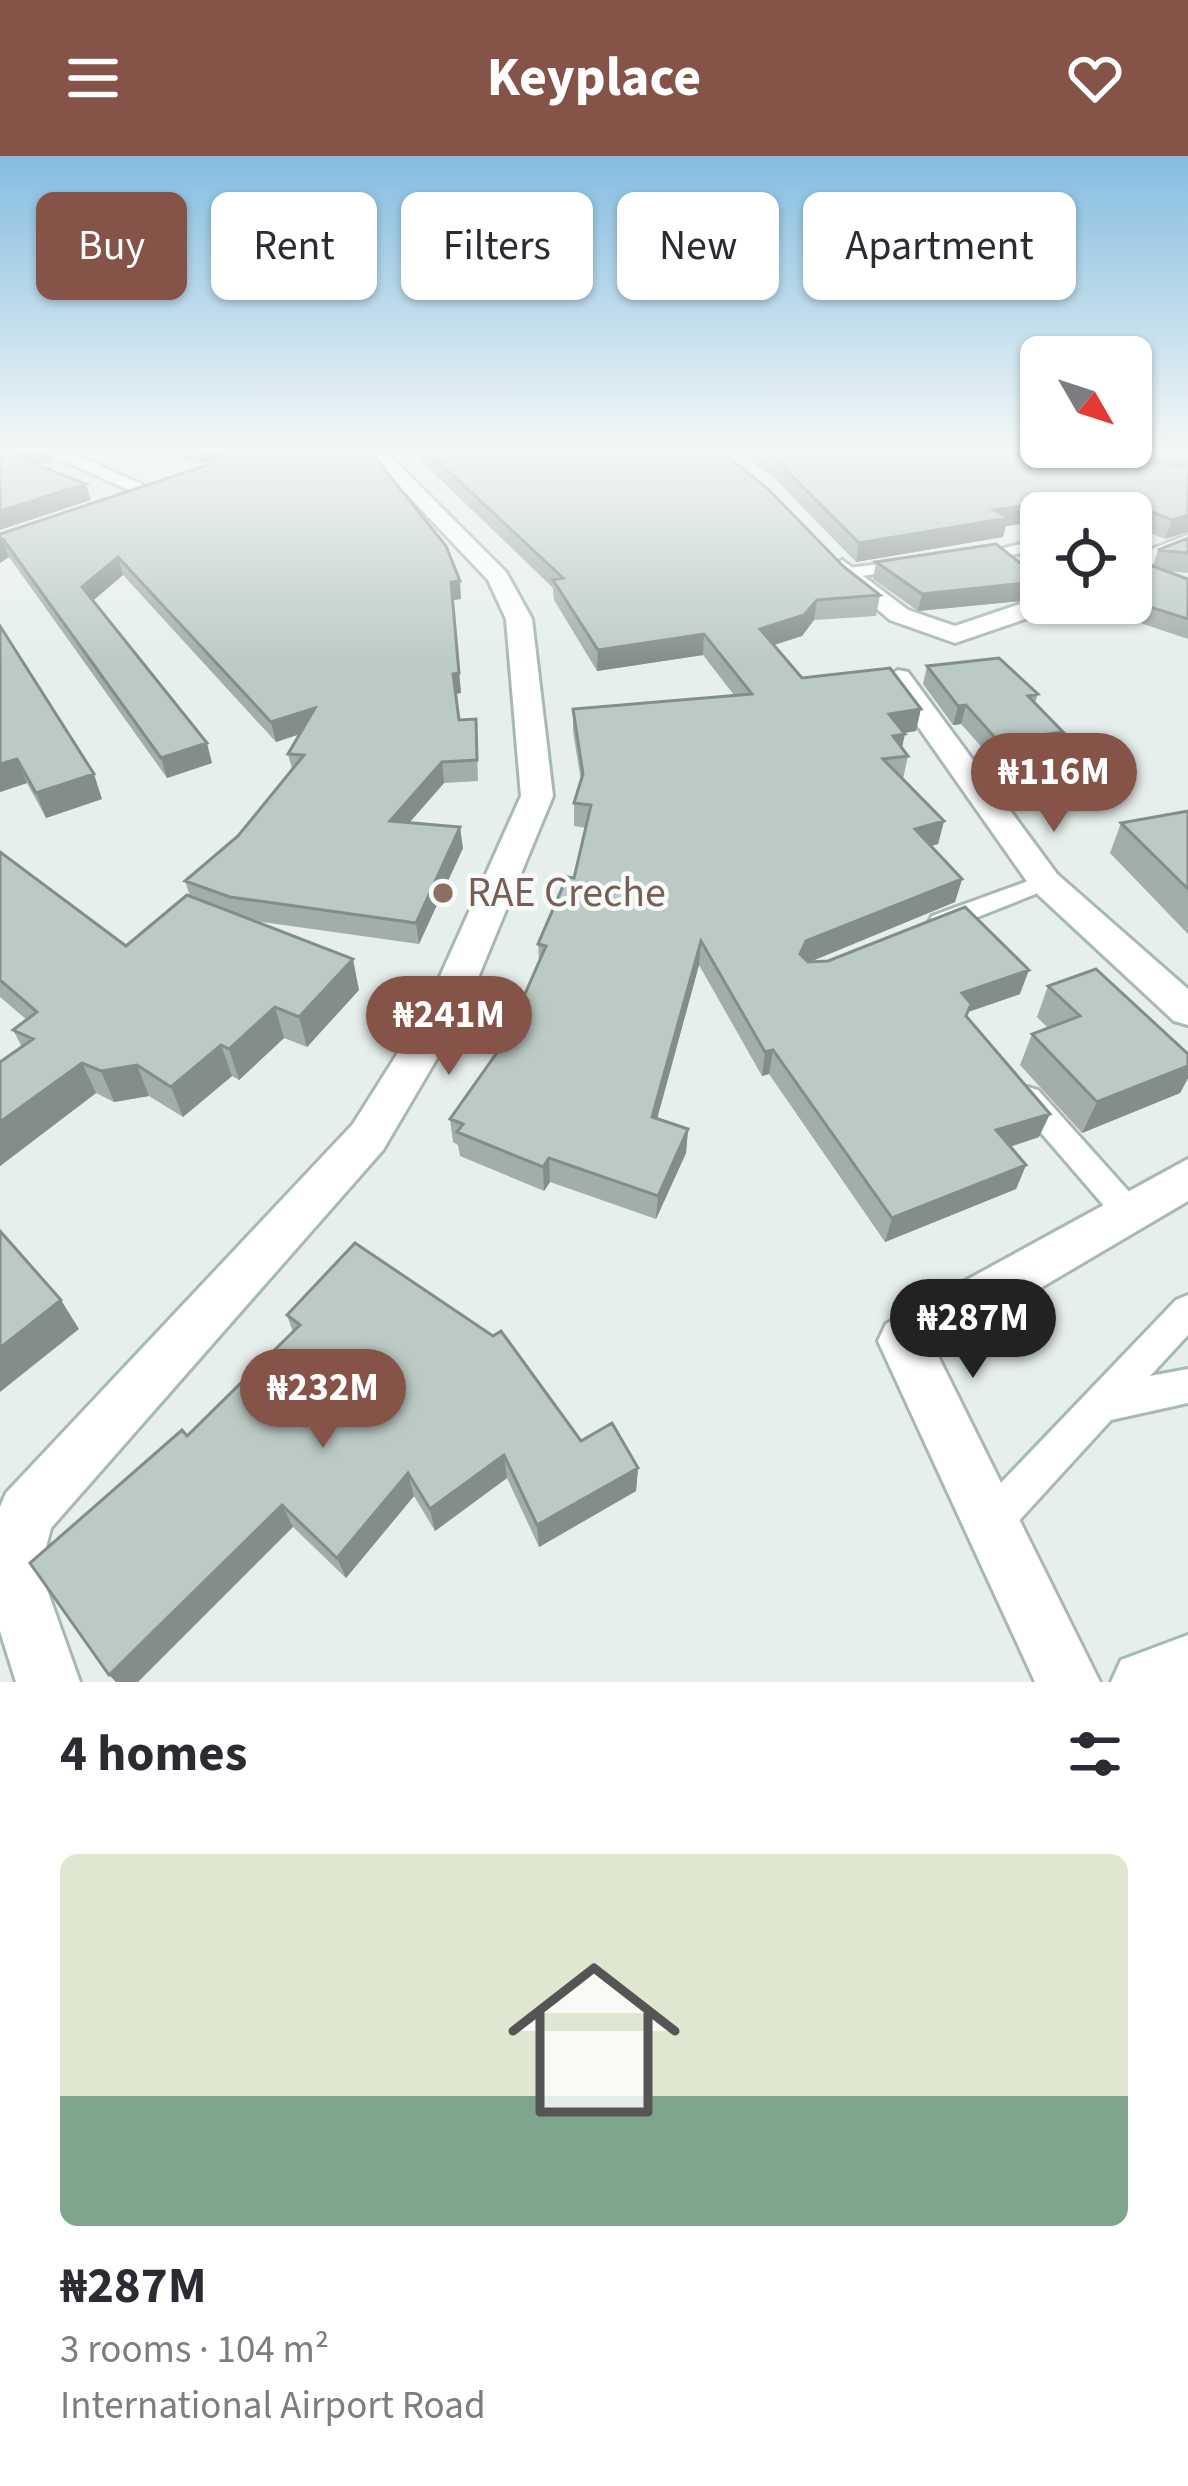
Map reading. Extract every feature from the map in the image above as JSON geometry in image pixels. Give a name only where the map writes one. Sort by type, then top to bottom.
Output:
[{"type":"street","points":[[48,1682],[10,1570],[26,1513],[368,1137],[443,1014],[537,796],[519,619],[498,577],[445,522]]},
{"type":"street","points":[[1152,557],[1188,542]]},
{"type":"street","points":[[820,544],[899,615],[956,634],[1020,612]]},
{"type":"street","points":[[898,678],[1046,882],[1188,1011]]},
{"type":"street","points":[[1068,1682],[904,1341],[1188,1178]]},
{"type":"street","points":[[1143,1682],[1188,1666]]},
{"type":"lane","points":[[965,559],[1020,548]]},
{"type":"lane","points":[[848,573],[919,565]]},
{"type":"lane","points":[[919,931],[1046,882]]},
{"type":"lane","points":[[1004,1071],[1130,1213]]},
{"type":"lane","points":[[990,1523],[1188,1311]]},
{"type":"lane","points":[[1101,1404],[1188,1386]]},
{"type":"building","points":[[35,522],[427,522],[446,546],[460,581],[451,582],[459,673],[453,674],[459,720],[476,719],[477,760],[442,762],[390,821],[460,827],[416,923],[230,897],[185,881],[238,836],[304,755],[288,754],[315,708],[271,722],[118,557],[82,587],[207,743],[161,758],[3,539],[0,541],[0,534]]},
{"type":"building","points":[[503,522],[800,522],[844,567],[880,595],[817,600],[804,615],[760,629],[802,678],[890,668],[921,709],[889,714],[905,734],[893,736],[908,756],[883,759],[944,821],[915,829],[962,879],[806,941],[800,954],[808,962],[828,961],[965,907],[1029,970],[962,993],[971,1004],[966,1016],[1050,1114],[996,1130],[1026,1165],[892,1218],[773,1050],[765,1052],[701,941],[652,1117],[688,1129],[658,1196],[549,1158],[543,1167],[457,1132],[463,1124],[450,1119],[503,1044],[546,946],[538,944],[567,877],[574,878],[591,805],[574,803],[583,774],[573,709],[752,694],[704,634],[598,650],[553,580],[563,578]]},
{"type":"building","points":[[838,522],[983,522],[859,543]]},
{"type":"building","points":[[1188,538],[1188,553],[1158,550]]},
{"type":"building","points":[[996,544],[1020,563],[1020,584],[922,594],[876,562]]},
{"type":"building","points":[[1152,566],[1188,579],[1188,619],[1152,608]]},
{"type":"building","points":[[0,626],[94,774],[36,793],[17,759],[0,764]]},
{"type":"building","points":[[999,658],[1038,694],[1028,696],[1063,732],[998,741],[966,705],[958,706],[927,666]]},
{"type":"building","points":[[1188,811],[1188,889],[1121,823]]},
{"type":"building","points":[[0,852],[126,946],[187,895],[353,959],[299,1017],[275,1007],[229,1049],[221,1045],[171,1087],[137,1065],[101,1071],[82,1063],[0,1122],[0,1062],[33,1039],[13,1030],[37,1012],[0,980]]},
{"type":"building","points":[[1096,969],[1188,1054],[1188,1066],[1097,1102],[1032,1034],[1080,1016],[1048,986]]},
{"type":"building","points":[[0,1231],[61,1300],[0,1348]]},
{"type":"building","points":[[355,1243],[493,1336],[501,1331],[581,1441],[612,1423],[638,1468],[537,1525],[504,1455],[430,1509],[408,1473],[337,1558],[282,1505],[109,1675],[30,1563],[182,1430],[187,1436],[300,1325],[287,1315]]},
{"type":"place","name":"RAE Creche","points":[[443,893]]}]
